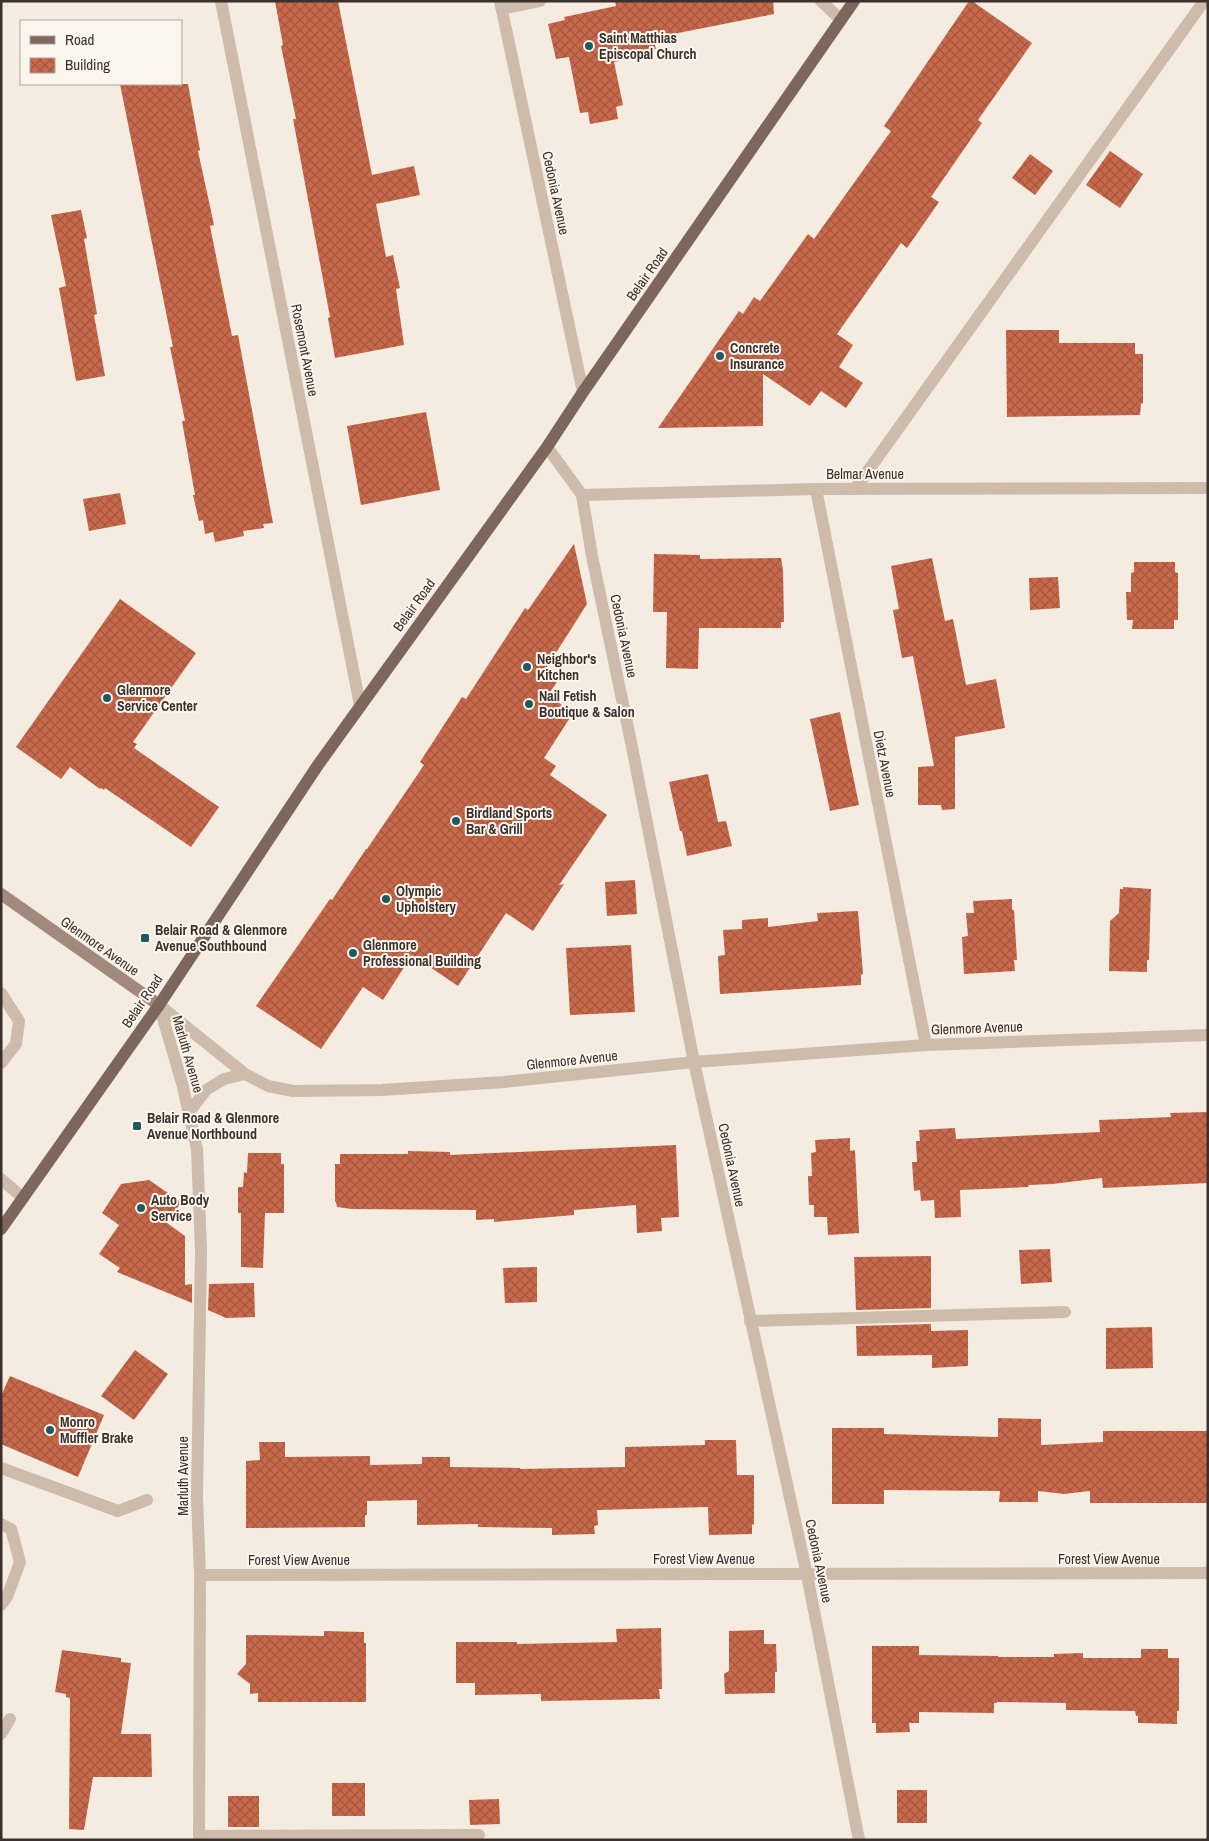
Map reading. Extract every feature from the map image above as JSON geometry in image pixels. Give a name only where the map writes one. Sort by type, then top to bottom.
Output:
[{"type":"main road","name":"Belair Road","points":[[1,1229],[158,1005],[318,765],[547,447],[583,392],[854,1]]},
{"type":"street","name":"Rosemont Avenue","points":[[221,1],[360,705]]},
{"type":"street","points":[[501,5],[540,1]]},
{"type":"street","points":[[821,1],[841,20]]},
{"type":"street","points":[[855,489],[1204,1]]},
{"type":"street","name":"Cedonia Avenue","points":[[501,5],[583,392]]},
{"type":"street","points":[[547,447],[582,495]]},
{"type":"street","name":"Belmar Avenue","points":[[582,495],[816,489],[1208,488]]},
{"type":"street","name":"Dietz Avenue","points":[[816,489],[926,1045]]},
{"type":"street","name":"Cedonia Avenue","points":[[582,495],[592,556],[694,1062],[807,1575],[859,1840]]},
{"type":"street","name":"Glenmore Avenue","points":[[1,894],[158,1005],[245,1074],[268,1086],[292,1091],[382,1090],[504,1082],[694,1062],[926,1045],[1208,1035]]},
{"type":"street","points":[[1,993],[19,1021],[16,1044],[1,1063]]},
{"type":"street","name":"Marluth Avenue","points":[[158,1005],[182,1083],[197,1149],[201,1250],[196,1496],[200,1575],[199,1838]]},
{"type":"street","name":"Marluth Avenue","points":[[189,1112],[206,1090],[224,1079],[245,1074]]},
{"type":"street","points":[[1,1179],[23,1198]]},
{"type":"street","points":[[750,1321],[1065,1312]]},
{"type":"street","points":[[1,1468],[118,1511],[147,1500]]},
{"type":"street","points":[[1,1524],[11,1529],[20,1562],[7,1597],[1,1605]]},
{"type":"street","name":"Forest View Avenue","points":[[200,1575],[1208,1573]]},
{"type":"street","points":[[1,1734],[10,1719]]},
{"type":"street","points":[[199,1838],[479,1835]]},
{"type":"building","points":[[275,1],[338,1],[372,175],[414,166],[420,195],[376,204],[386,257],[393,255],[400,288],[396,289],[404,345],[335,358],[328,318],[330,317],[293,119],[296,119],[281,46],[283,45]]},
{"type":"building","points":[[615,1],[773,1],[774,14],[653,38],[656,49],[623,55],[624,60],[614,62],[623,105],[616,107],[618,119],[590,124],[588,112],[580,113],[569,57],[556,59],[548,24],[565,20],[564,17],[616,6]]},
{"type":"building","points":[[969,1],[972,1],[1032,43],[978,120],[982,123],[931,197],[939,202],[907,248],[901,243],[837,334],[853,345],[839,367],[863,383],[846,408],[821,391],[810,406],[763,374],[763,426],[658,428],[739,311],[743,314],[754,297],[760,301],[808,234],[814,239],[891,131],[884,126]]},
{"type":"building","points":[[188,84],[200,150],[198,151],[214,225],[210,226],[232,336],[238,335],[273,523],[263,524],[264,528],[243,531],[244,536],[215,542],[213,532],[205,534],[203,520],[199,521],[193,495],[195,495],[182,421],[185,421],[170,347],[173,347],[120,85]]},
{"type":"building","points":[[1110,151],[1143,174],[1120,208],[1086,185]]},
{"type":"building","points":[[1030,154],[1053,171],[1035,195],[1012,178]]},
{"type":"building","points":[[81,210],[87,238],[84,239],[97,314],[94,315],[105,376],[76,381],[59,288],[66,286],[51,215]]},
{"type":"building","points":[[1006,330],[1059,330],[1059,343],[1135,343],[1135,354],[1143,354],[1143,403],[1141,404],[1140,415],[1007,417]]},
{"type":"building","points":[[426,412],[440,490],[361,505],[347,426]]},
{"type":"building","points":[[120,493],[126,524],[89,531],[83,499]]},
{"type":"building","points":[[574,544],[587,604],[547,667],[561,676],[548,695],[573,713],[544,758],[556,766],[550,775],[607,815],[559,885],[564,884],[533,931],[506,913],[458,986],[412,955],[383,1000],[363,987],[321,1049],[256,1006],[330,899],[332,900],[424,765],[420,762],[462,697],[466,699],[525,608],[528,610]]},
{"type":"building","points":[[654,554],[700,555],[700,559],[781,558],[784,622],[781,622],[781,628],[699,628],[698,669],[666,668],[667,612],[653,612]]},
{"type":"building","points":[[932,558],[945,621],[953,619],[966,685],[996,679],[1005,728],[955,737],[955,809],[942,810],[941,805],[918,805],[918,767],[934,766],[913,656],[902,658],[893,610],[899,609],[891,566]]},
{"type":"building","points":[[1134,562],[1175,562],[1175,572],[1178,573],[1178,620],[1174,620],[1174,629],[1132,629],[1133,620],[1127,620],[1126,592],[1131,592],[1131,573],[1134,572]]},
{"type":"building","points":[[1058,577],[1060,608],[1030,610],[1029,578]]},
{"type":"building","name":"Glenmore Service Center","points":[[120,599],[196,653],[133,742],[137,744],[134,748],[219,807],[191,847],[105,788],[104,790],[100,789],[70,767],[61,779],[16,747]]},
{"type":"building","points":[[840,712],[859,805],[830,811],[810,719]]},
{"type":"building","points":[[708,774],[718,822],[726,821],[732,846],[687,856],[669,782]]},
{"type":"building","points":[[635,880],[637,914],[607,916],[605,882]]},
{"type":"building","points":[[1123,887],[1151,889],[1147,972],[1109,971],[1110,921],[1119,913],[1120,889],[1123,889]]},
{"type":"building","points":[[1012,899],[1017,960],[1014,960],[1015,971],[964,974],[962,937],[968,936],[966,913],[974,913],[973,901]]},
{"type":"building","points":[[858,911],[863,974],[861,975],[861,985],[720,994],[718,956],[725,955],[723,930],[742,929],[742,920],[768,918],[768,927],[818,921],[817,913]]},
{"type":"building","points":[[631,945],[635,1012],[570,1015],[566,948]]},
{"type":"building","points":[[1208,1112],[1208,1183],[1103,1188],[1102,1178],[1029,1185],[1028,1187],[960,1190],[961,1217],[935,1218],[934,1200],[921,1201],[920,1190],[914,1191],[912,1162],[917,1162],[916,1141],[920,1141],[919,1130],[955,1128],[956,1139],[1100,1132],[1099,1120],[1171,1117],[1170,1113]]},
{"type":"building","points":[[850,1138],[850,1151],[855,1150],[859,1233],[828,1235],[827,1217],[814,1217],[814,1205],[809,1205],[808,1176],[812,1176],[811,1153],[816,1152],[815,1140]]},
{"type":"building","points":[[676,1145],[679,1217],[661,1218],[662,1231],[637,1233],[636,1205],[574,1210],[574,1215],[494,1222],[494,1219],[476,1220],[476,1210],[352,1209],[337,1207],[335,1202],[335,1164],[340,1164],[340,1154],[408,1154],[408,1151],[450,1152],[450,1155]]},
{"type":"building","points":[[248,1153],[281,1153],[281,1164],[284,1164],[284,1213],[265,1213],[263,1268],[241,1267],[241,1213],[238,1213],[238,1187],[243,1187],[244,1172],[247,1173]]},
{"type":"building","points":[[149,1180],[181,1202],[167,1223],[185,1236],[185,1285],[192,1284],[192,1303],[117,1272],[120,1268],[99,1254],[119,1225],[102,1213],[121,1184]]},
{"type":"building","points":[[1050,1249],[1052,1282],[1021,1284],[1019,1250]]},
{"type":"building","points":[[931,1256],[931,1308],[856,1310],[854,1257]]},
{"type":"building","points":[[537,1267],[537,1302],[505,1303],[503,1268]]},
{"type":"building","points":[[254,1283],[255,1317],[226,1318],[208,1310],[209,1284]]},
{"type":"building","points":[[931,1324],[931,1331],[968,1330],[968,1366],[932,1368],[932,1355],[857,1356],[856,1326]]},
{"type":"building","points":[[1152,1327],[1153,1368],[1106,1369],[1106,1328]]},
{"type":"building","points":[[135,1350],[168,1374],[134,1420],[101,1396]]},
{"type":"building","name":"Monro Muffler Brake","points":[[10,1376],[104,1415],[78,1477],[1,1444],[1,1396]]},
{"type":"building","points":[[998,1418],[1041,1419],[1041,1445],[1103,1442],[1103,1431],[1208,1431],[1208,1503],[1090,1503],[1090,1491],[1064,1494],[1038,1491],[1038,1502],[999,1502],[1000,1491],[884,1490],[884,1504],[832,1504],[832,1428],[884,1428],[884,1434],[998,1437]]},
{"type":"building","points":[[705,1440],[736,1440],[737,1475],[754,1475],[754,1525],[752,1524],[752,1534],[709,1535],[708,1507],[597,1510],[598,1525],[594,1526],[595,1534],[552,1535],[552,1528],[478,1527],[478,1524],[417,1525],[417,1500],[367,1501],[365,1527],[246,1528],[246,1461],[260,1460],[259,1442],[285,1442],[285,1457],[370,1456],[370,1465],[422,1464],[422,1457],[450,1457],[450,1467],[520,1469],[625,1467],[625,1447],[705,1445]]},
{"type":"building","points":[[661,1628],[662,1689],[659,1689],[660,1699],[541,1701],[541,1694],[475,1695],[475,1683],[456,1683],[456,1642],[517,1642],[517,1644],[617,1642],[616,1629]]},
{"type":"building","points":[[764,1630],[764,1644],[776,1644],[777,1672],[775,1672],[775,1693],[725,1694],[724,1674],[729,1671],[729,1631]]},
{"type":"building","points":[[324,1631],[364,1632],[364,1643],[366,1643],[366,1702],[258,1702],[258,1693],[250,1694],[250,1684],[237,1674],[246,1664],[246,1635],[324,1636]]},
{"type":"building","points":[[872,1646],[919,1646],[919,1655],[1054,1657],[1054,1654],[1083,1653],[1083,1658],[1141,1658],[1141,1649],[1168,1649],[1168,1658],[1179,1658],[1179,1711],[1177,1711],[1177,1724],[1138,1723],[1138,1716],[1136,1716],[1135,1711],[1066,1710],[1066,1703],[997,1702],[994,1703],[994,1713],[919,1712],[919,1723],[909,1723],[910,1732],[876,1733],[876,1723],[872,1723]]},
{"type":"building","points":[[62,1650],[121,1658],[121,1662],[131,1663],[121,1734],[151,1734],[152,1777],[93,1777],[84,1830],[69,1829],[70,1698],[66,1697],[66,1694],[55,1692]]},
{"type":"building","points":[[332,1783],[365,1783],[365,1816],[332,1816]]},
{"type":"building","points":[[897,1790],[927,1790],[927,1823],[897,1823]]},
{"type":"building","points":[[228,1796],[259,1796],[259,1827],[228,1827]]},
{"type":"building","points":[[499,1799],[500,1824],[470,1825],[469,1800]]},
{"type":"place","name":"Saint Matthias Episcopal Church","points":[[589,46]]},
{"type":"place","name":"Concrete Insurance","points":[[720,356]]},
{"type":"place","name":"Neighbor's Kitchen","points":[[527,667]]},
{"type":"place","name":"Glenmore Service Center","points":[[107,698]]},
{"type":"place","name":"Nail Fetish Boutique & Salon","points":[[529,704]]},
{"type":"place","name":"Birdland Sports Bar & Grill","points":[[456,821]]},
{"type":"place","name":"Olympic Upholstery","points":[[386,899]]},
{"type":"place","name":"Belair Road & Glenmore Avenue Southbound","points":[[145,938]]},
{"type":"place","name":"Glenmore Professional Building","points":[[353,953]]},
{"type":"place","name":"Belair Road & Glenmore Avenue Northbound","points":[[137,1126]]},
{"type":"place","name":"Auto Body Service","points":[[141,1208]]},
{"type":"place","name":"Monro Muffler Brake","points":[[50,1430]]}]
